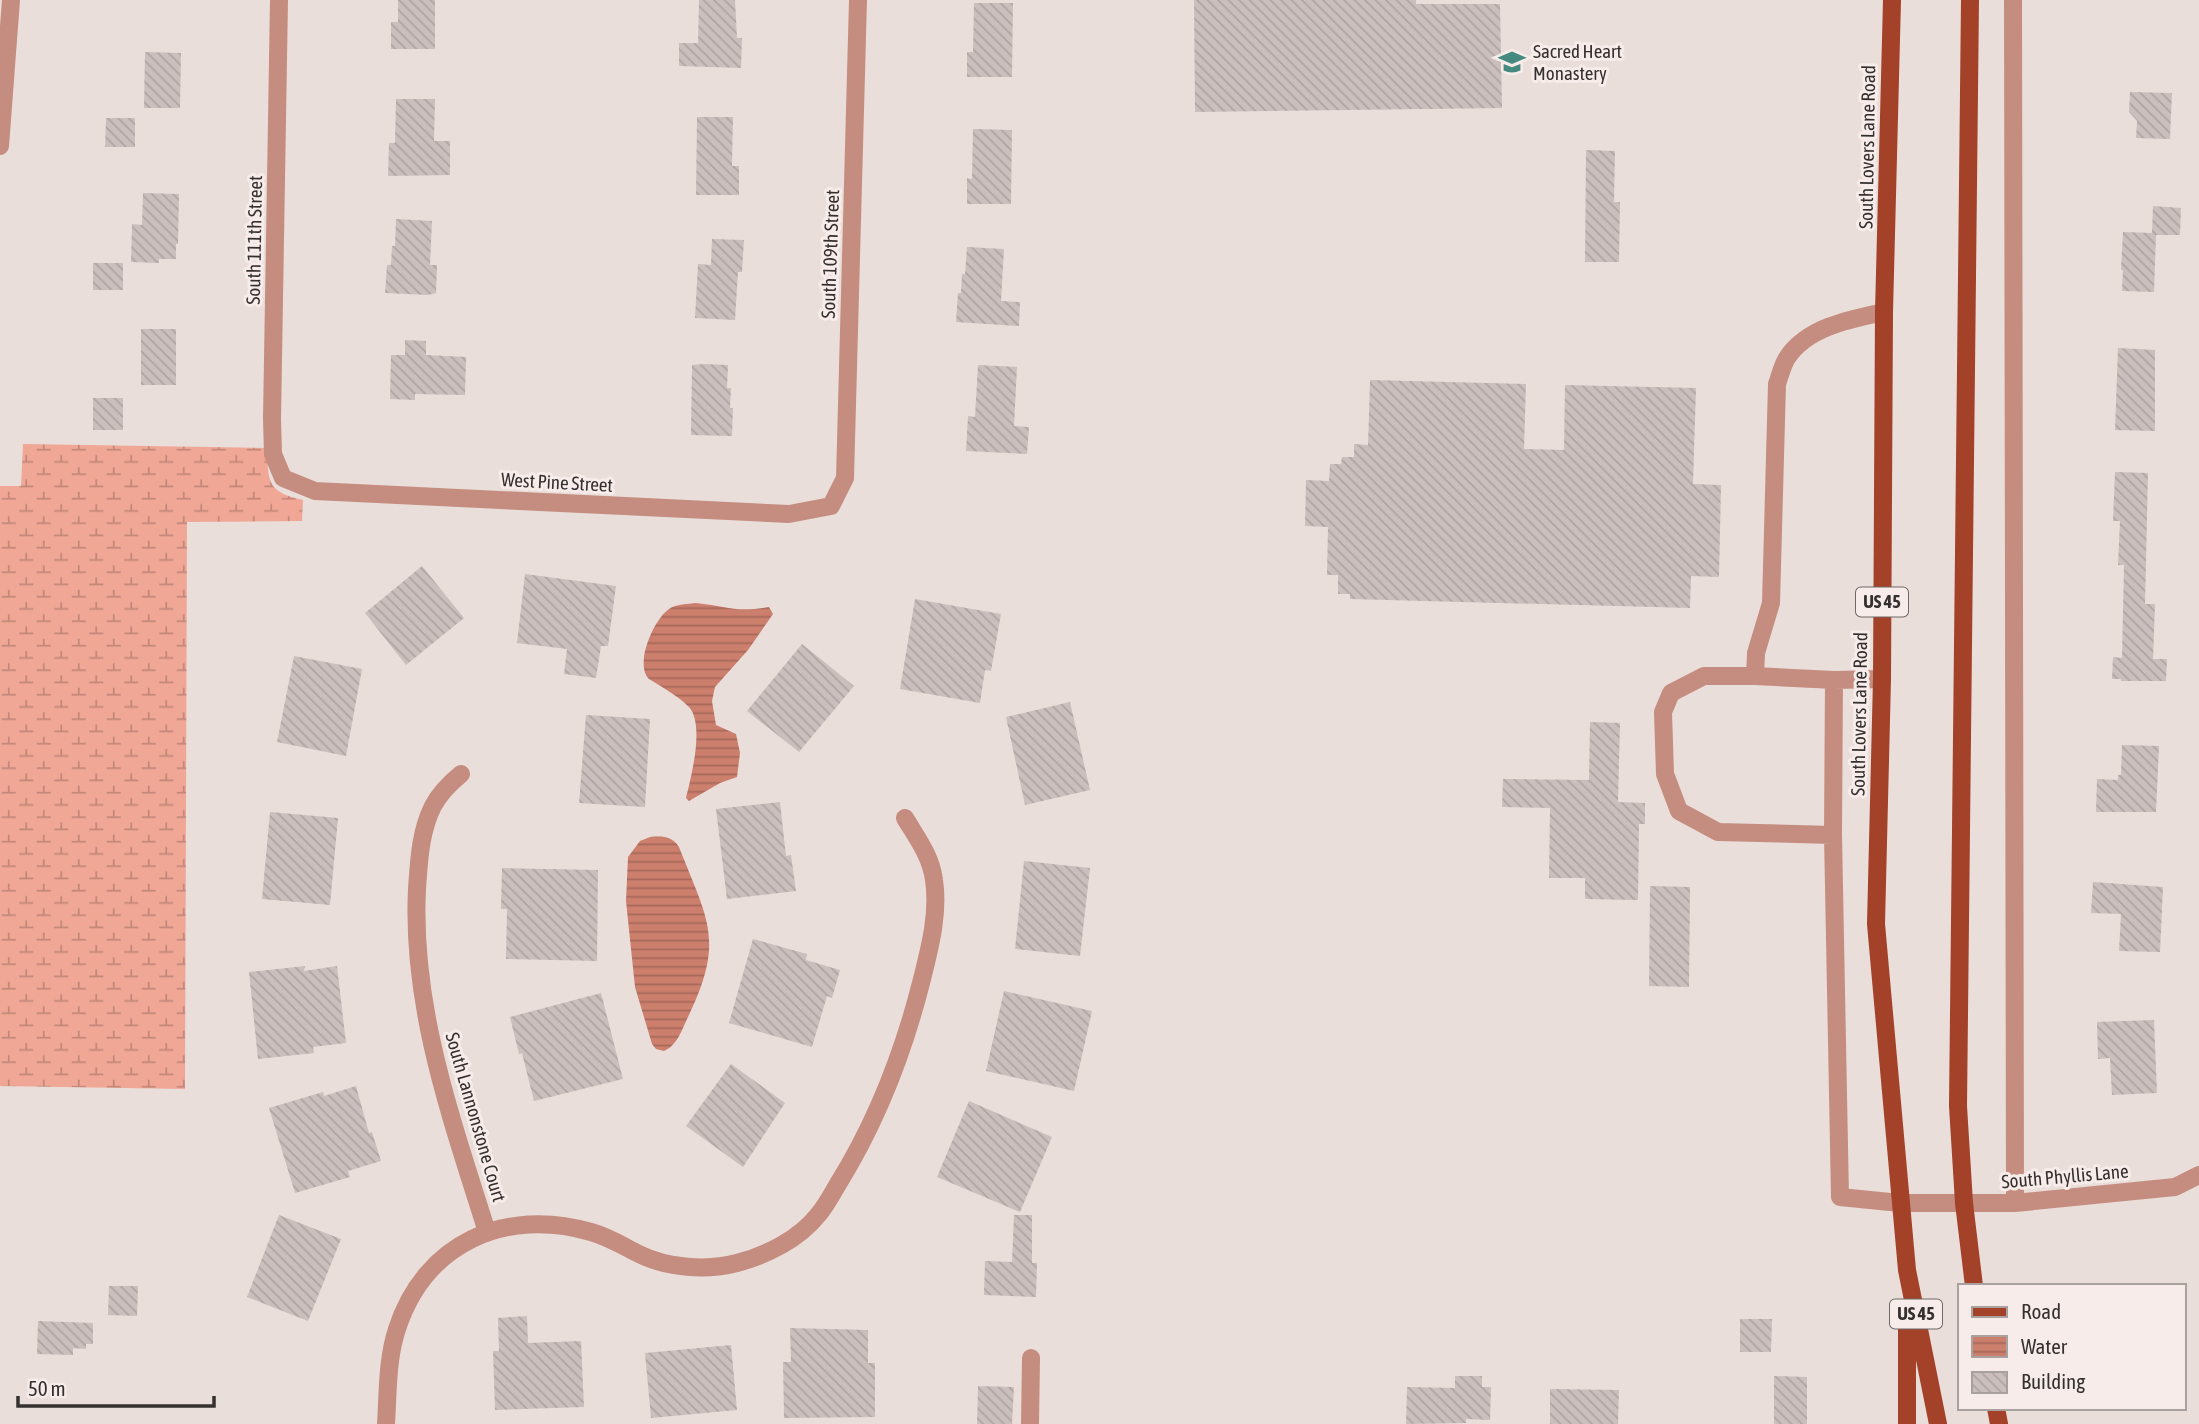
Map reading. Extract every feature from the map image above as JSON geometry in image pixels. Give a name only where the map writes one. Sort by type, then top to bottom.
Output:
[{"type":"main road","name":"South Lovers Lane Road","points":[[1892,0],[1884,312],[1882,679],[1876,925],[1907,1270],[1938,1424]]},
{"type":"main road","points":[[1970,0],[1958,1106],[1964,1203],[1974,1284]]},
{"type":"main road","points":[[1907,1270],[1907,1424]]},
{"type":"street","points":[[0,146],[10,0]]},
{"type":"street","name":"South 111th Street","points":[[279,0],[272,419],[273,454],[283,478]]},
{"type":"street","name":"South 109th Street","points":[[831,506],[845,478],[858,0]]},
{"type":"street","points":[[2013,0],[2015,1203]]},
{"type":"street","points":[[1755,676],[1756,653],[1771,603],[1777,384],[1787,358],[1802,343],[1827,328],[1852,318],[1884,312]]},
{"type":"street","name":"West Pine Street","points":[[283,478],[315,491],[789,513],[831,506]]},
{"type":"street","points":[[1834,680],[1833,835],[1718,832],[1679,811],[1665,774],[1663,712],[1671,693],[1704,676],[1882,679]]},
{"type":"street","name":"South Lannonstone Court","points":[[461,774],[434,804],[424,830],[418,879],[418,941],[425,1004],[444,1098],[487,1232]]},
{"type":"street","points":[[386,1424],[392,1351],[396,1332],[407,1306],[434,1266],[467,1240],[507,1226],[550,1224],[605,1236],[656,1261],[687,1266],[717,1266],[737,1263],[781,1245],[802,1232],[819,1215],[853,1158],[893,1073],[911,1022],[926,963],[936,902],[934,878],[928,855],[905,818]]},
{"type":"street","name":"South Phyllis Lane","points":[[1833,835],[1840,1197],[1900,1203],[2015,1203],[2175,1187],[2199,1175]]},
{"type":"street","points":[[1030,1424],[1031,1358]]},
{"type":"green space","points":[[23,444],[267,448],[272,484],[282,493],[303,500],[302,521],[187,522],[185,1089],[0,1086],[0,486],[21,486]]},
{"type":"water","points":[[696,603],[740,609],[769,607],[773,614],[748,650],[715,687],[712,701],[716,725],[736,734],[740,753],[737,777],[720,783],[689,801],[686,798],[696,738],[694,715],[680,699],[649,679],[644,663],[648,642],[663,614],[675,606]]},
{"type":"water","points":[[650,837],[666,838],[679,847],[698,894],[708,931],[709,949],[699,991],[679,1036],[673,1045],[664,1051],[656,1049],[652,1044],[635,987],[626,901],[628,857],[640,841]]},
{"type":"building","points":[[398,0],[435,0],[435,49],[391,49],[391,22],[398,22]]},
{"type":"building","points":[[699,0],[735,0],[737,38],[742,38],[741,68],[679,66],[679,43],[698,43]]},
{"type":"building","points":[[1194,0],[1416,0],[1416,4],[1500,4],[1502,108],[1195,112]]},
{"type":"building","points":[[974,3],[1013,3],[1012,77],[967,77],[967,52],[973,52]]},
{"type":"building","points":[[145,52],[181,53],[180,108],[144,108]]},
{"type":"building","points":[[2130,92],[2172,93],[2170,139],[2136,138],[2137,121],[2129,112]]},
{"type":"building","points":[[396,99],[435,99],[434,141],[450,141],[450,175],[388,176],[389,143],[395,143]]},
{"type":"building","points":[[697,117],[733,117],[732,166],[739,166],[739,195],[696,195]]},
{"type":"building","points":[[106,118],[135,118],[135,147],[105,147]]},
{"type":"building","points":[[973,129],[1012,130],[1011,204],[967,204],[967,178],[972,179]]},
{"type":"building","points":[[1586,150],[1615,151],[1614,202],[1620,202],[1619,262],[1585,262]]},
{"type":"building","points":[[143,193],[179,194],[176,259],[159,259],[159,263],[131,262],[132,224],[142,225]]},
{"type":"building","points":[[2153,206],[2181,208],[2180,235],[2156,235],[2154,292],[2122,291],[2123,232],[2152,233]]},
{"type":"building","points":[[396,219],[432,221],[430,265],[437,265],[436,293],[385,293],[387,265],[391,265],[392,246],[395,246]]},
{"type":"building","points":[[712,239],[744,240],[742,272],[738,272],[735,320],[695,318],[698,264],[711,265]]},
{"type":"building","points":[[967,247],[1004,249],[1001,301],[1020,302],[1019,326],[956,322],[958,293],[961,293],[962,274],[965,274]]},
{"type":"building","points":[[93,263],[123,263],[123,290],[93,290]]},
{"type":"building","points":[[141,329],[176,329],[176,385],[141,385]]},
{"type":"building","points":[[405,340],[426,341],[426,355],[466,357],[465,395],[415,394],[415,400],[390,399],[391,355],[405,355]]},
{"type":"building","points":[[2118,348],[2155,350],[2155,431],[2115,430]]},
{"type":"building","points":[[692,365],[728,365],[727,388],[731,388],[730,408],[733,408],[732,436],[691,435]]},
{"type":"building","points":[[978,365],[1017,367],[1014,426],[1029,427],[1027,454],[966,451],[968,416],[975,417]]},
{"type":"building","points":[[1370,380],[1526,384],[1524,449],[1564,450],[1565,385],[1696,388],[1693,484],[1721,485],[1719,577],[1691,576],[1690,608],[1350,599],[1350,594],[1338,594],[1338,575],[1327,575],[1328,527],[1305,526],[1306,480],[1329,481],[1330,464],[1341,464],[1342,457],[1354,457],[1354,444],[1368,445]]},
{"type":"building","points":[[93,398],[123,398],[123,430],[93,430]]},
{"type":"building","points":[[2115,472],[2148,473],[2145,604],[2155,604],[2153,659],[2167,659],[2166,681],[2112,679],[2113,657],[2122,658],[2124,565],[2118,565],[2120,521],[2113,521]]},
{"type":"building","points":[[422,566],[464,618],[406,665],[365,613]]},
{"type":"building","points":[[525,574],[616,586],[608,646],[601,646],[596,678],[564,674],[567,649],[517,643]]},
{"type":"building","points":[[915,599],[1001,614],[991,671],[985,670],[980,703],[900,689]]},
{"type":"building","points":[[802,644],[854,686],[799,752],[747,711]]},
{"type":"building","points":[[294,656],[362,669],[346,756],[277,742]]},
{"type":"building","points":[[1070,702],[1090,790],[1025,805],[1006,717]]},
{"type":"building","points":[[586,715],[650,719],[645,807],[579,803]]},
{"type":"building","points":[[1590,722],[1620,723],[1618,802],[1645,803],[1645,824],[1639,824],[1638,900],[1585,899],[1585,878],[1549,878],[1550,808],[1502,807],[1503,779],[1589,780]]},
{"type":"building","points":[[2122,745],[2159,746],[2156,812],[2096,812],[2097,779],[2118,780],[2118,775],[2121,775]]},
{"type":"building","points":[[780,802],[786,856],[791,855],[796,891],[727,899],[716,809]]},
{"type":"building","points":[[270,812],[338,818],[330,905],[262,899]]},
{"type":"building","points":[[1024,861],[1090,868],[1080,956],[1015,949]]},
{"type":"building","points":[[502,868],[598,870],[597,961],[506,959],[507,909],[501,909]]},
{"type":"building","points":[[2093,882],[2163,887],[2160,952],[2119,951],[2121,914],[2091,913]]},
{"type":"building","points":[[1650,886],[1690,887],[1689,987],[1649,986]]},
{"type":"building","points":[[753,939],[807,954],[806,960],[840,970],[832,998],[827,996],[812,1047],[729,1023]]},
{"type":"building","points":[[305,966],[304,971],[337,966],[346,1043],[313,1047],[314,1053],[258,1059],[249,972]]},
{"type":"building","points":[[1004,991],[1092,1011],[1074,1091],[986,1071]]},
{"type":"building","points":[[601,993],[623,1079],[534,1101],[510,1017]]},
{"type":"building","points":[[2154,1020],[2157,1093],[2112,1095],[2110,1058],[2098,1059],[2097,1022]]},
{"type":"building","points":[[731,1064],[785,1103],[743,1167],[686,1126]]},
{"type":"building","points":[[356,1086],[369,1133],[372,1132],[381,1161],[348,1171],[350,1177],[295,1193],[269,1108],[323,1092],[324,1096]]},
{"type":"building","points":[[969,1101],[1052,1137],[1020,1212],[937,1177]]},
{"type":"building","points":[[279,1215],[341,1239],[308,1321],[247,1297]]},
{"type":"building","points":[[1014,1215],[1032,1215],[1032,1263],[1037,1263],[1036,1297],[984,1295],[985,1261],[1012,1262]]},
{"type":"building","points":[[109,1286],[138,1286],[137,1316],[108,1315]]},
{"type":"building","points":[[527,1316],[528,1343],[581,1341],[584,1407],[495,1410],[493,1351],[499,1351],[498,1318]]},
{"type":"building","points":[[1740,1319],[1772,1319],[1771,1352],[1740,1352]]},
{"type":"building","points":[[38,1321],[93,1323],[93,1344],[86,1344],[86,1349],[73,1348],[73,1355],[37,1354]]},
{"type":"building","points":[[790,1328],[868,1330],[868,1363],[875,1363],[875,1417],[784,1418],[783,1362],[791,1362]]},
{"type":"building","points":[[731,1345],[737,1410],[651,1418],[645,1353]]},
{"type":"building","points":[[1455,1376],[1482,1376],[1482,1387],[1491,1387],[1490,1420],[1466,1419],[1466,1423],[1406,1424],[1407,1387],[1455,1388]]},
{"type":"building","points":[[1774,1376],[1807,1377],[1807,1424],[1774,1424]]},
{"type":"building","points":[[978,1386],[1014,1387],[1012,1424],[977,1424]]},
{"type":"building","points":[[1550,1389],[1619,1390],[1618,1424],[1550,1424]]},
{"type":"place","name":"Sacred Heart Monastery","points":[[1512,62]]}]
